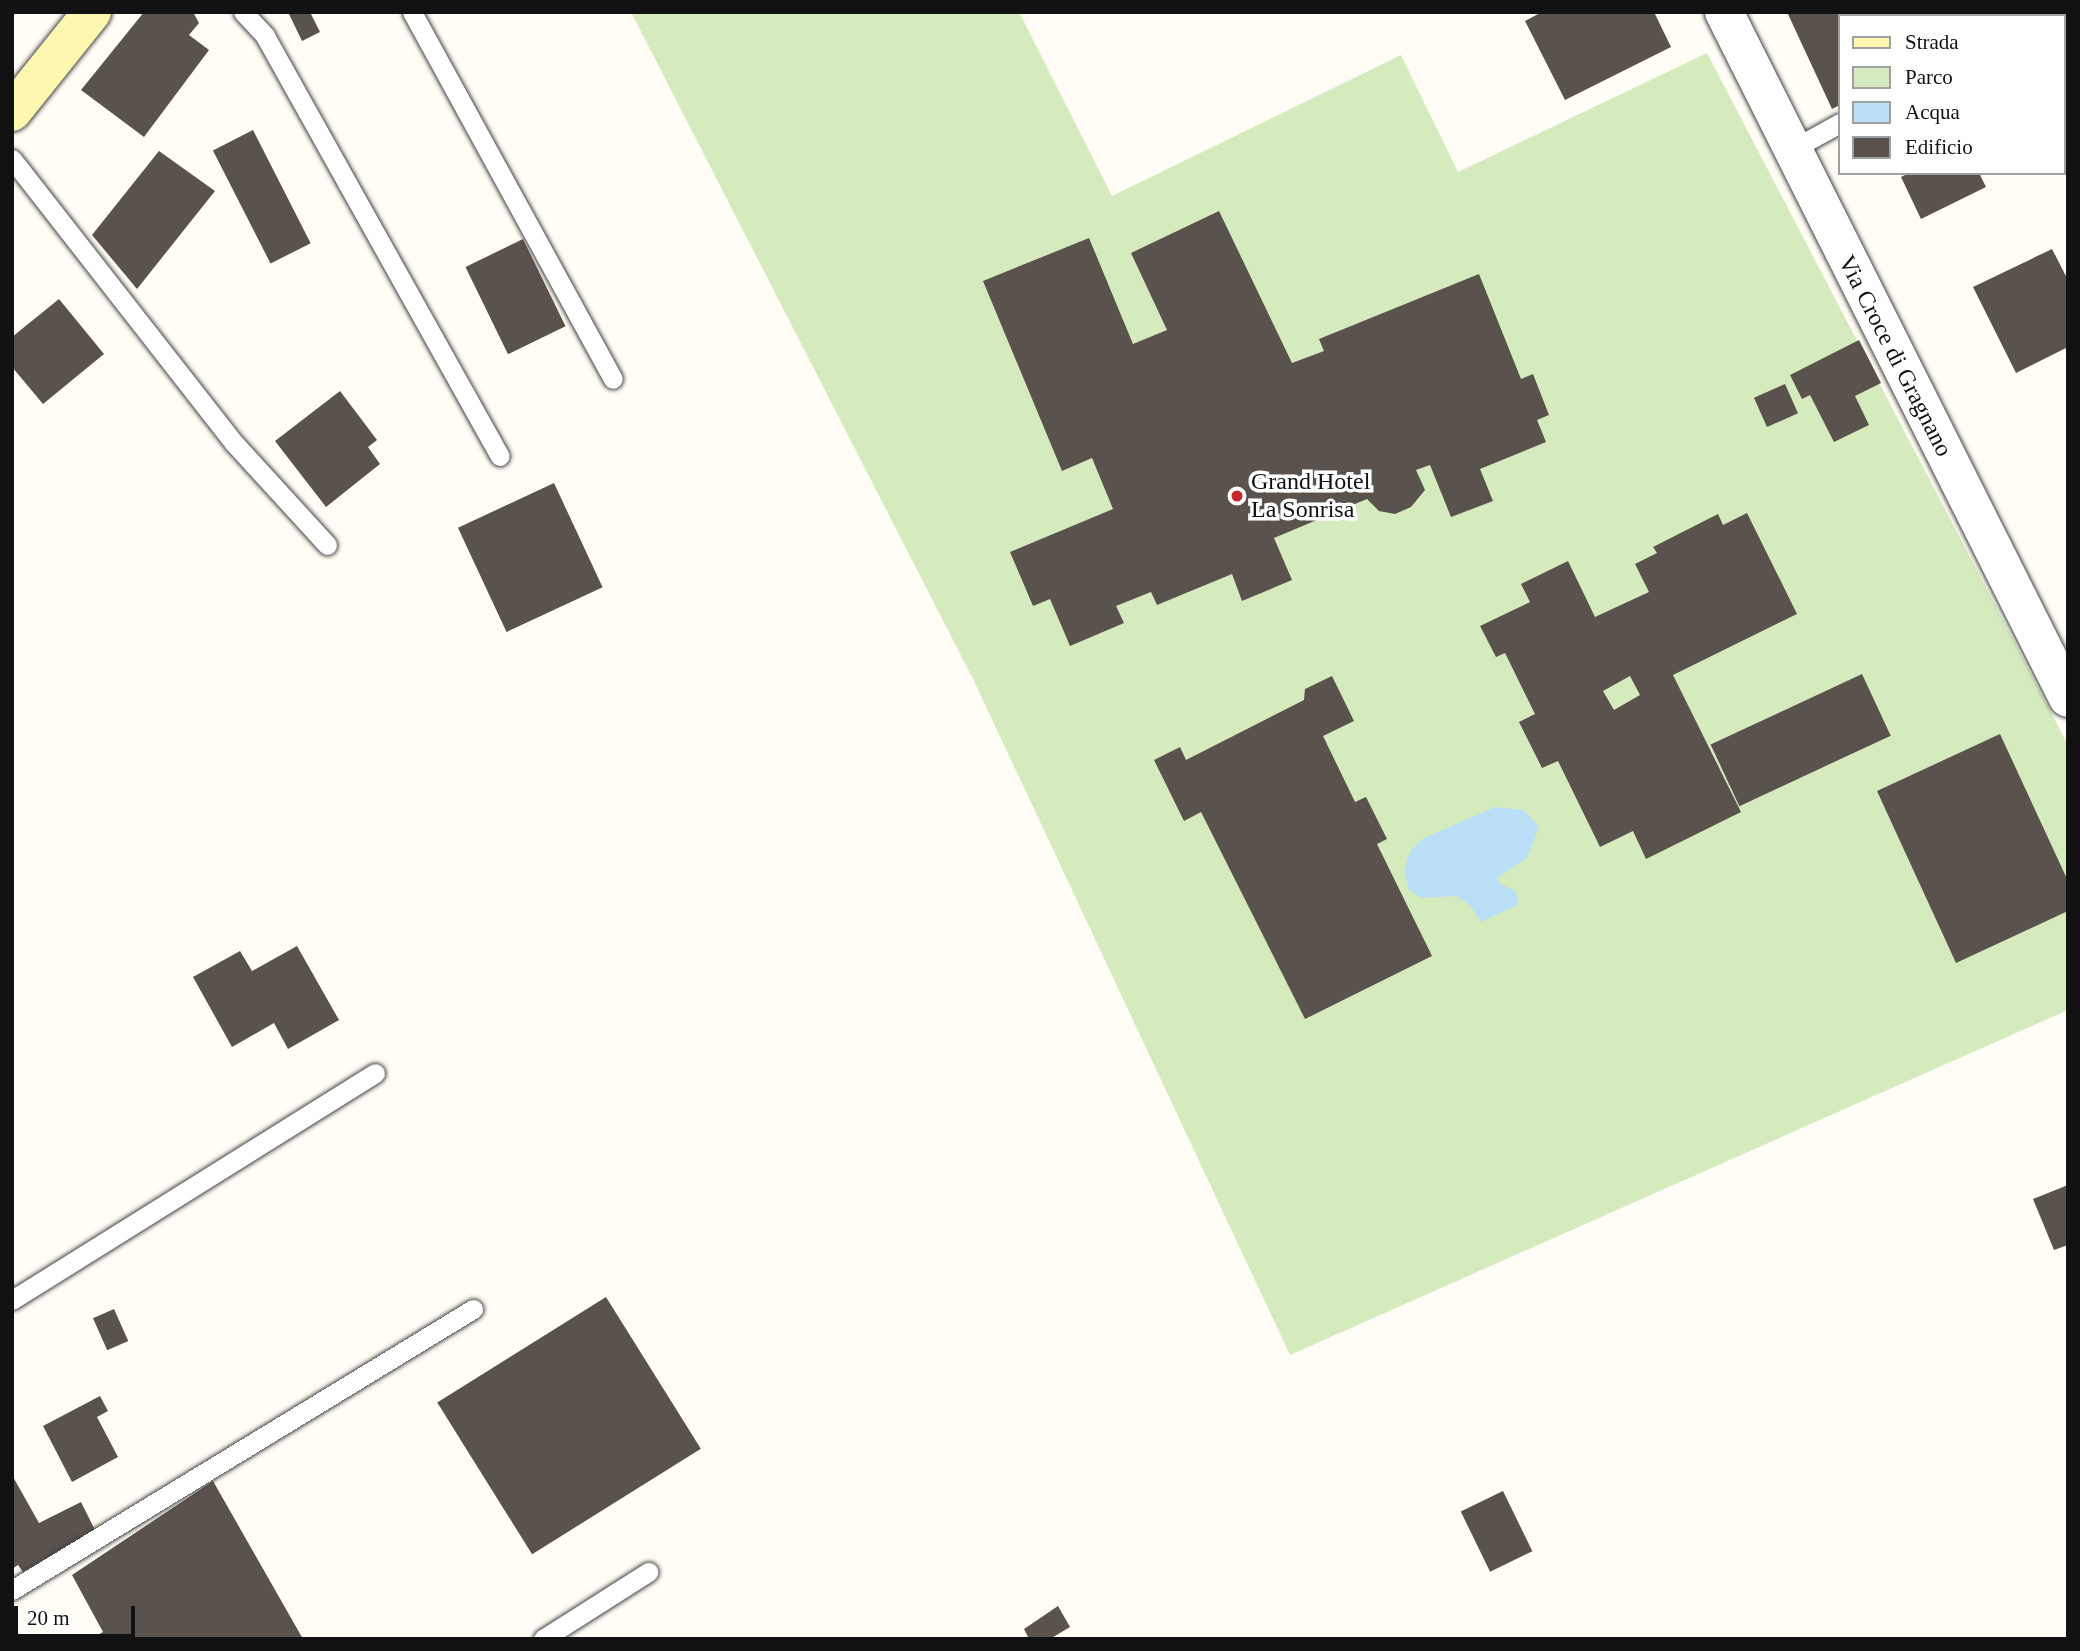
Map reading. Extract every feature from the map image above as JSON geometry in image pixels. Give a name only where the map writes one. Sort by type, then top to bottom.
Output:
[{"type":"main road","points":[[12,112],[92,12]]},
{"type":"street","name":"Via Croce di Gragnano","points":[[1724,12],[2068,698]]},
{"type":"lane","points":[[243,12],[265,36],[500,456]]},
{"type":"lane","points":[[412,12],[613,379]]},
{"type":"lane","points":[[1791,150],[1839,124]]},
{"type":"lane","points":[[12,159],[234,443],[327,545]]},
{"type":"lane","points":[[12,1300],[375,1073]]},
{"type":"lane","points":[[12,1590],[473,1309]]},
{"type":"lane","points":[[543,1639],[648,1572]]},
{"type":"green space","points":[[631,12],[1019,12],[1112,196],[1401,55],[1458,172],[1707,53],[2068,745],[2068,1010],[1290,1355],[974,681]]},
{"type":"water","points":[[1495,807],[1524,810],[1539,827],[1527,858],[1497,878],[1499,883],[1517,892],[1517,905],[1481,922],[1470,905],[1456,896],[1421,898],[1409,890],[1404,870],[1410,852],[1422,839]]},
{"type":"building","points":[[144,12],[193,12],[199,23],[189,35],[209,50],[144,137],[81,90]]},
{"type":"building","points":[[288,12],[310,12],[320,32],[302,41]]},
{"type":"building","points":[[1542,12],[1654,12],[1671,47],[1565,100],[1525,21]]},
{"type":"building","points":[[1787,12],[2016,12],[1839,14],[1839,106],[1832,109]]},
{"type":"building","points":[[253,130],[311,243],[271,264],[213,150]]},
{"type":"building","points":[[159,151],[215,191],[137,289],[92,235]]},
{"type":"building","points":[[1980,175],[1986,187],[1921,219],[1901,177]]},
{"type":"building","points":[[1219,211],[1292,363],[1324,351],[1319,339],[1479,274],[1521,379],[1533,374],[1549,415],[1537,420],[1546,442],[1480,469],[1493,501],[1451,517],[1430,465],[1416,470],[1425,490],[1411,507],[1395,514],[1379,511],[1367,499],[1274,538],[1292,580],[1242,601],[1232,574],[1157,605],[1151,592],[1116,606],[1124,623],[1070,646],[1050,599],[1033,606],[1010,552],[1113,509],[1092,458],[1062,471],[983,281],[1089,238],[1133,344],[1167,330],[1131,253]]},
{"type":"building","points":[[523,239],[566,326],[508,354],[465,267]]},
{"type":"building","points":[[2052,249],[2068,280],[2068,347],[2016,373],[1973,287]]},
{"type":"building","points":[[59,299],[104,354],[43,404],[12,367],[12,337]]},
{"type":"building","points":[[1859,340],[1881,383],[1855,396],[1869,425],[1834,442],[1810,395],[1802,399],[1790,375]]},
{"type":"building","points":[[1785,384],[1798,413],[1767,427],[1754,398]]},
{"type":"building","points":[[340,391],[377,440],[368,447],[380,464],[326,507],[275,441]]},
{"type":"building","points":[[554,483],[603,587],[507,632],[458,528]]},
{"type":"building","points":[[1747,513],[1797,614],[1673,675],[1741,812],[1646,859],[1633,831],[1600,847],[1558,761],[1542,768],[1519,722],[1535,714],[1505,653],[1496,657],[1480,626],[1530,602],[1521,584],[1568,561],[1595,617],[1649,592],[1635,564],[1657,553],[1653,547],[1718,514],[1723,525]],"holes":[[[1630,676],[1640,695],[1614,710],[1603,691]]]},
{"type":"building","points":[[1862,674],[1891,736],[1739,806],[1711,745]]},
{"type":"building","points":[[1332,676],[1354,721],[1323,736],[1355,802],[1366,797],[1387,839],[1377,844],[1432,956],[1305,1019],[1201,812],[1184,821],[1154,760],[1180,747],[1186,760],[1304,700],[1305,689]]},
{"type":"building","points":[[2000,734],[2068,881],[2068,911],[1956,963],[1877,791]]},
{"type":"building","points":[[297,946],[339,1020],[288,1049],[274,1023],[232,1047],[193,977],[240,951],[252,971]]},
{"type":"building","points":[[2068,1185],[2068,1245],[2054,1250],[2033,1199]]},
{"type":"building","points":[[606,1297],[701,1449],[532,1554],[437,1402]]},
{"type":"building","points":[[114,1309],[128,1341],[107,1350],[93,1318]]},
{"type":"building","points":[[100,1396],[108,1411],[97,1417],[118,1457],[72,1482],[43,1426]]},
{"type":"building","points":[[12,1475],[39,1523],[81,1502],[95,1530],[23,1572],[18,1565],[12,1569]]},
{"type":"building","points":[[213,1481],[303,1639],[91,1639],[103,1632],[72,1575]]},
{"type":"building","points":[[1503,1491],[1532,1551],[1490,1572],[1461,1512]]},
{"type":"building","points":[[1058,1606],[1070,1627],[1050,1639],[1029,1639],[1024,1629]]},
{"type":"place","name":"Grand Hotel La Sonrisa","points":[[1237,496]]}]
